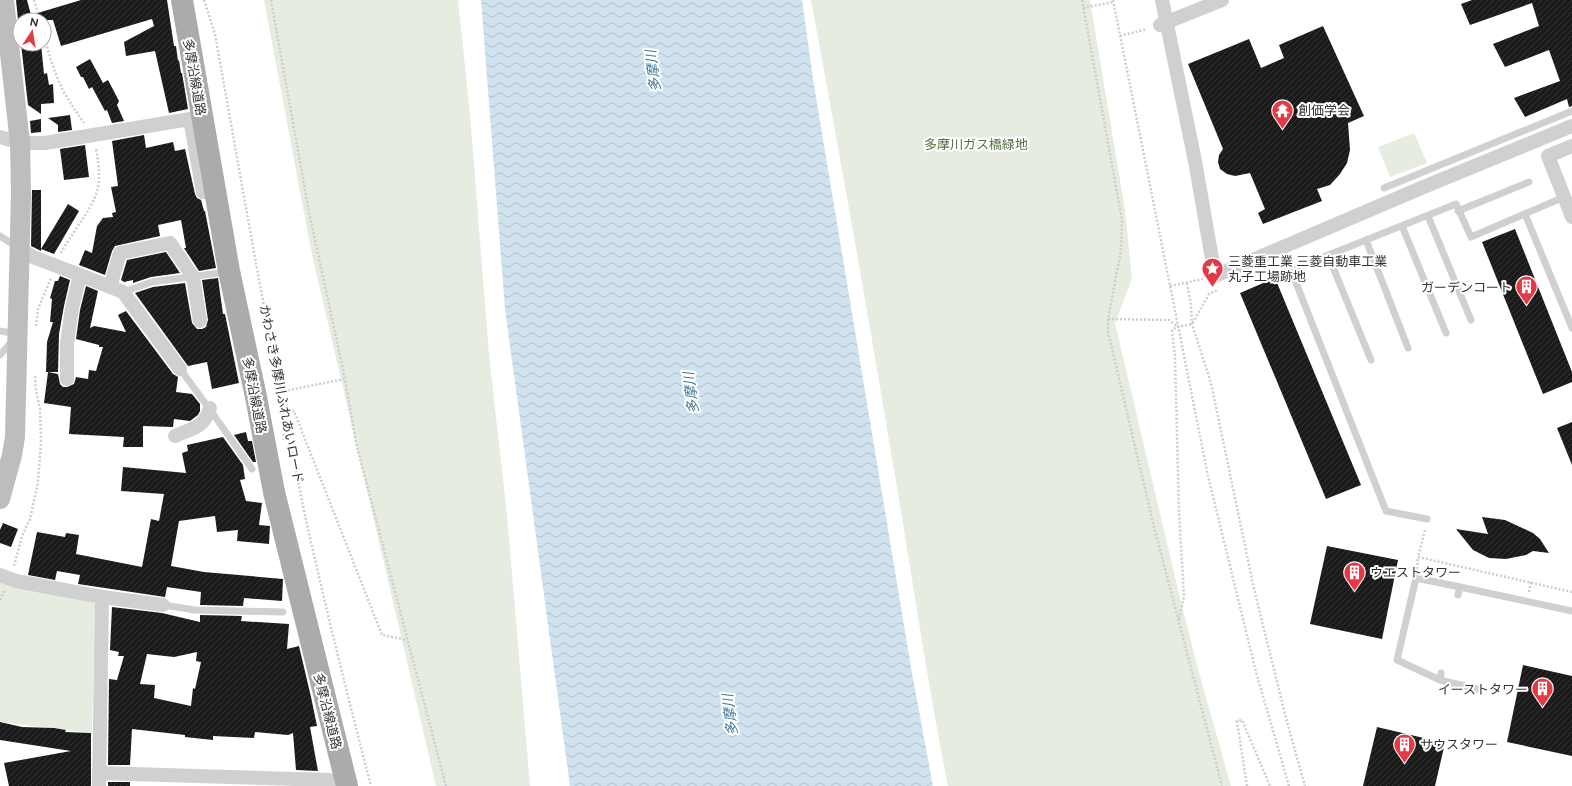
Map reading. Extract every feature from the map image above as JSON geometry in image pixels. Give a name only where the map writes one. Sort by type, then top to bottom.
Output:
[{"type":"main road","name":"多摩沿線道路","points":[[182,0],[229,271],[256,397],[274,492],[347,786]]},
{"type":"street","points":[[0,499],[11,461],[15,437],[18,332],[18,248],[21,193],[20,143],[4,0]]},
{"type":"street","points":[[1162,0],[1163,24],[1195,160],[1215,276],[1426,186],[1572,126]]},
{"type":"street","points":[[1163,24],[1222,0]]},
{"type":"street","points":[[0,137],[20,143],[44,143],[190,119],[203,192]]},
{"type":"street","points":[[1572,146],[1548,156],[1572,217]]},
{"type":"street","points":[[116,290],[120,253],[170,242],[193,277],[200,321]]},
{"type":"street","points":[[18,248],[33,257],[116,290],[180,369]]},
{"type":"street","points":[[67,379],[67,343],[72,308],[80,275]]},
{"type":"street","points":[[175,436],[201,424],[206,419],[210,408]]},
{"type":"street","points":[[5,576],[16,581],[102,597],[162,606]]},
{"type":"street","points":[[102,597],[99,779],[329,780],[331,786]]},
{"type":"lane","points":[[1384,188],[1572,111]]},
{"type":"lane","points":[[1458,211],[1529,182]]},
{"type":"lane","points":[[1427,519],[1386,511],[1291,270],[1456,204],[1470,237],[1564,197]]},
{"type":"lane","points":[[1525,214],[1572,328]]},
{"type":"lane","points":[[1428,216],[1471,320]]},
{"type":"lane","points":[[1402,226],[1446,333]]},
{"type":"lane","points":[[0,236],[18,248]]},
{"type":"lane","points":[[1366,240],[1408,348]]},
{"type":"lane","points":[[1328,256],[1371,360]]},
{"type":"lane","points":[[116,290],[152,282],[229,271]]},
{"type":"lane","points":[[0,355],[18,332]]},
{"type":"lane","points":[[180,369],[210,408],[252,469]]},
{"type":"lane","points":[[1478,689],[1397,660],[1416,578],[1572,611]]},
{"type":"lane","points":[[1458,595],[1460,587]]},
{"type":"lane","points":[[162,606],[195,610],[283,612]]},
{"type":"path","points":[[34,0],[38,12]]},
{"type":"path","name":"かわさき多摩川ふれあいロード","points":[[204,0],[215,34],[280,392],[307,521],[340,665],[371,786]]},
{"type":"path","points":[[271,0],[309,212],[356,443],[446,786]]},
{"type":"path","points":[[1082,0],[1122,220],[1121,250],[1108,320],[1108,332],[1154,527],[1222,786]]},
{"type":"path","points":[[1083,8],[1113,1],[1155,204],[1177,327],[1208,476],[1256,672],[1289,786]]},
{"type":"path","points":[[1120,36],[1142,30]]},
{"type":"path","points":[[18,332],[38,309],[62,251],[94,203],[98,193],[98,159],[91,135],[62,88],[49,52]]},
{"type":"path","points":[[1187,282],[1191,305],[1192,324],[1211,383],[1254,588],[1287,722],[1305,786]]},
{"type":"path","points":[[1170,286],[1192,282]]},
{"type":"path","points":[[1108,320],[1169,320],[1177,327]]},
{"type":"path","points":[[1179,620],[1184,596],[1179,512],[1175,357],[1172,330],[1177,327],[1192,324]]},
{"type":"path","points":[[0,600],[5,576],[30,518],[38,482],[41,442],[40,409],[36,391],[35,370]]},
{"type":"path","points":[[280,392],[344,379]]},
{"type":"path","points":[[284,409],[294,411],[382,635],[408,640]]},
{"type":"path","points":[[1427,519],[1418,557],[1572,592]]},
{"type":"path","points":[[1247,786],[1238,721],[1242,720],[1270,786]]},
{"type":"green space","points":[[264,0],[458,0],[470,114],[489,355],[507,515],[530,786],[436,786],[312,255]]},
{"type":"green space","name":"多摩川ガス橋緑地","points":[[811,0],[1090,0],[1125,210],[1132,279],[1115,323],[1179,594],[1198,669],[1231,786],[948,786],[926,668],[901,509],[864,293]]},
{"type":"green space","points":[[1414,133],[1427,163],[1390,177],[1378,147]]},
{"type":"green space","points":[[0,579],[92,600],[95,605],[92,733],[0,722]]},
{"type":"water","name":"多摩川","points":[[481,0],[802,0],[813,79],[912,673],[933,786],[570,786],[505,309]]},
{"type":"building","points":[[16,0],[27,0],[30,12],[17,12]]},
{"type":"building","points":[[81,0],[167,0],[174,46],[176,46],[178,61],[179,60],[182,73],[188,109],[169,113],[155,51],[126,56],[124,42],[154,26],[152,19],[61,46],[52,12],[41,12]]},
{"type":"building","points":[[1472,0],[1572,0],[1572,106],[1569,107],[1567,99],[1525,117],[1514,98],[1560,81],[1549,50],[1505,67],[1493,44],[1539,26],[1532,3],[1470,25],[1461,4]]},
{"type":"building","name":"創価学会","points":[[1323,26],[1364,116],[1348,123],[1350,150],[1347,163],[1330,185],[1317,189],[1322,201],[1263,224],[1258,213],[1265,209],[1250,173],[1235,176],[1227,174],[1220,169],[1218,162],[1219,155],[1223,149],[1188,64],[1249,39],[1261,68],[1284,58],[1279,45]]},
{"type":"building","points":[[22,52],[42,52],[44,74],[47,73],[49,85],[53,84],[54,103],[41,104],[41,114],[28,105]]},
{"type":"building","points":[[90,59],[103,83],[108,80],[119,101],[117,105],[124,121],[112,123],[107,110],[105,111],[92,87],[89,89],[83,77],[81,77],[76,67]]},
{"type":"building","points":[[70,115],[72,130],[58,132],[58,125],[48,118]]},
{"type":"building","points":[[41,119],[41,132],[31,133],[30,121]]},
{"type":"building","points":[[144,135],[146,148],[173,142],[175,151],[185,149],[195,194],[197,198],[201,200],[205,211],[216,268],[199,271],[184,248],[186,248],[181,220],[158,225],[160,236],[115,246],[112,251],[105,275],[79,265],[85,250],[92,253],[97,226],[103,218],[113,217],[112,213],[116,212],[111,187],[118,186],[112,141]]},
{"type":"building","points":[[85,145],[89,177],[64,180],[60,149]]},
{"type":"building","points":[[32,190],[41,190],[41,251],[31,246]]},
{"type":"building","points":[[68,204],[79,211],[54,254],[41,249]]},
{"type":"building","name":"ガーデンコート","points":[[1515,229],[1572,372],[1572,382],[1543,394],[1482,242]]},
{"type":"building","points":[[166,252],[180,273],[151,277],[133,283],[133,280],[124,282],[121,280],[127,260]]},
{"type":"building","points":[[60,276],[70,280],[59,334],[58,372],[46,372],[47,342],[53,322],[50,322],[52,299],[50,298],[55,281],[58,281]]},
{"type":"building","points":[[218,278],[223,314],[225,314],[239,383],[212,389],[207,362],[188,366],[135,293],[153,287],[185,283],[192,323],[197,329],[202,329],[206,327],[208,320],[202,280]]},
{"type":"building","points":[[1275,278],[1361,485],[1326,499],[1240,293]]},
{"type":"building","points":[[86,286],[98,291],[90,328],[94,326],[126,332],[118,315],[126,311],[173,374],[178,377],[176,392],[192,394],[200,404],[200,411],[198,415],[190,421],[174,419],[173,427],[143,426],[143,447],[123,447],[124,437],[69,434],[71,407],[44,403],[48,372],[58,374],[60,384],[63,387],[67,387],[74,384],[76,377],[88,379],[89,370],[96,371],[103,347],[76,339],[80,310]]},
{"type":"building","points":[[1572,422],[1572,465],[1557,428]]},
{"type":"building","points":[[246,432],[248,441],[252,441],[256,462],[253,462],[234,435]]},
{"type":"building","points":[[223,437],[243,465],[245,479],[240,480],[246,501],[262,503],[259,525],[270,526],[269,544],[237,541],[238,530],[217,532],[215,516],[179,521],[171,566],[204,572],[283,579],[282,601],[244,598],[243,606],[200,605],[201,592],[167,587],[165,597],[78,584],[80,575],[57,571],[55,580],[28,575],[37,532],[65,537],[66,533],[79,535],[76,554],[142,567],[151,519],[159,521],[164,494],[121,491],[123,467],[186,473],[182,453],[188,451],[187,445]]},
{"type":"building","points":[[1482,517],[1505,520],[1533,533],[1540,539],[1549,553],[1533,551],[1526,555],[1506,559],[1489,558],[1473,550],[1456,529],[1488,534]]},
{"type":"building","points":[[3,523],[18,529],[11,547],[0,543],[0,530]]},
{"type":"building","name":"ウエストタワー","points":[[1327,546],[1398,560],[1382,639],[1310,624]]},
{"type":"building","points":[[112,607],[162,613],[200,622],[200,615],[242,616],[241,621],[289,624],[287,649],[299,646],[317,726],[310,727],[318,771],[296,770],[293,733],[288,735],[255,732],[254,738],[213,736],[213,740],[132,729],[130,765],[108,765],[109,679],[117,680],[124,656],[118,656],[119,652],[110,650]],"holes":[[[197,652],[196,661],[201,662],[195,689],[193,688],[191,706],[154,698],[155,685],[140,684],[147,654],[174,657]]]},
{"type":"building","name":"イーストタワー","points":[[1523,665],[1572,676],[1572,756],[1507,742]]},
{"type":"building","points":[[0,722],[22,727],[54,728],[66,730],[65,732],[91,733],[91,786],[9,786],[4,763],[71,751],[0,740]]},
{"type":"building","name":"サウスタワー","points":[[1377,727],[1445,743],[1435,786],[1363,786]]},
{"type":"building","points":[[108,782],[130,782],[130,786],[108,786]]},
{"type":"place","name":"創価学会","points":[[1282,130]]},
{"type":"place","name":"三菱重工業 三菱自動車工業 丸子工場跡地","points":[[1213,288]]},
{"type":"place","name":"ガーデンコート","points":[[1527,306]]},
{"type":"place","name":"ウエストタワー","points":[[1354,592]]},
{"type":"place","name":"イーストタワー","points":[[1543,708]]},
{"type":"place","name":"サウスタワー","points":[[1404,764]]}]
